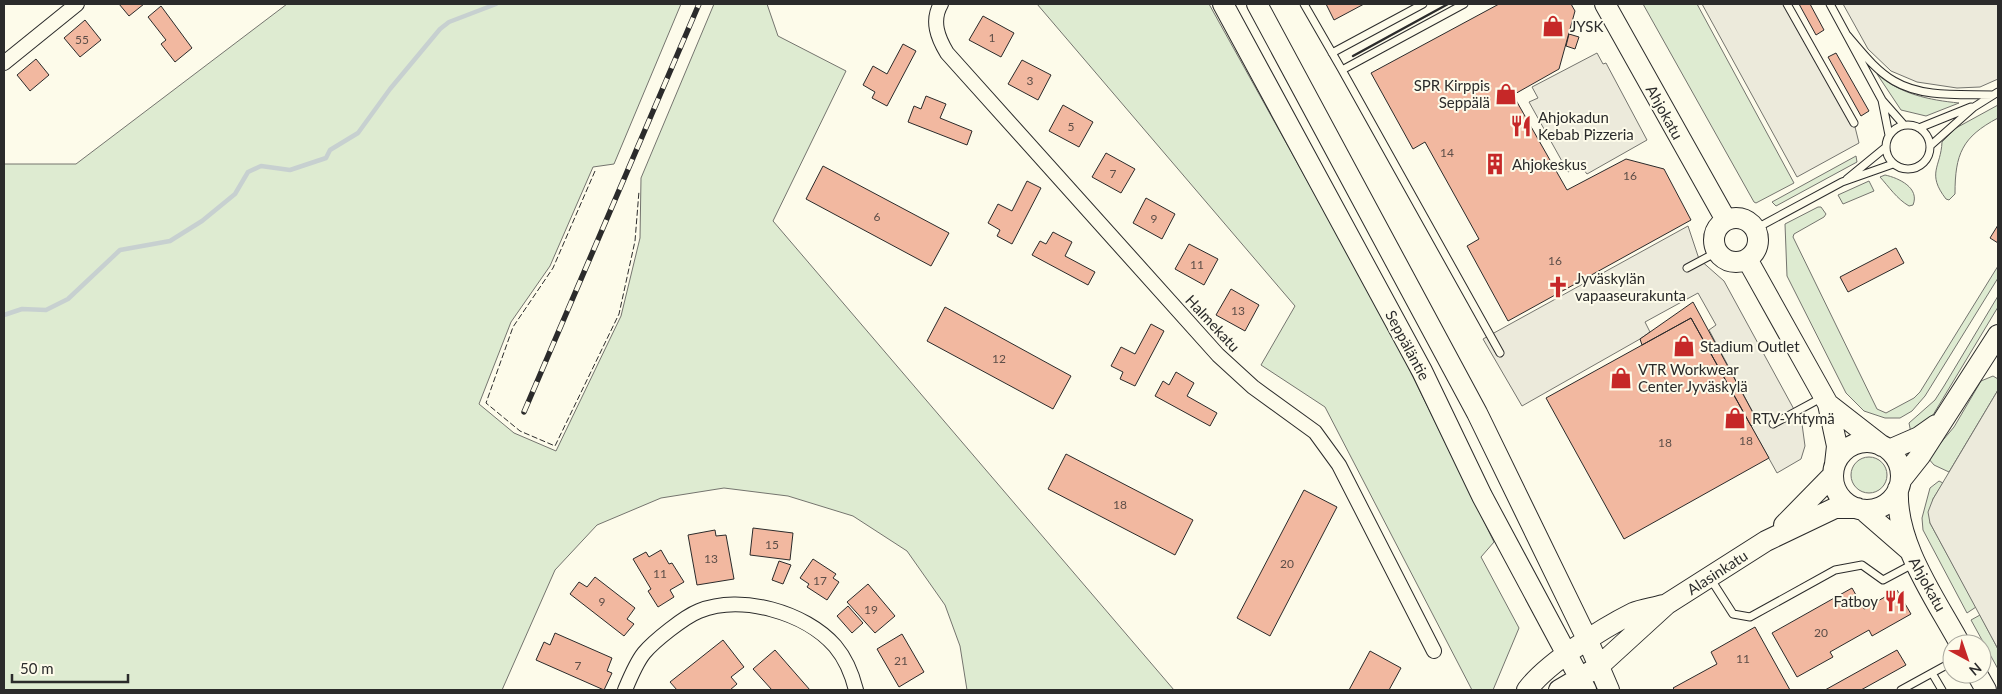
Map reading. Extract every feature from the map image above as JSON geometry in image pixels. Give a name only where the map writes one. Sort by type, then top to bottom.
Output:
[{"type":"street","points":[[4,63],[77,4]]},
{"type":"street","name":"Halmekatu","points":[[941,4],[938,9],[936,34],[947,53],[1218,355],[1253,387],[1315,432],[1339,465],[1434,652]]},
{"type":"street","name":"Seppäläntie","points":[[1223,4],[1422,371],[1482,496],[1583,684]]},
{"type":"street","name":"Seppäläntie","points":[[1257,4],[1476,413],[1588,641],[1609,690]]},
{"type":"street","name":"Ahjokatu","points":[[1605,4],[1726,220]]},
{"type":"street","points":[[1739,218],[1748,221],[1755,229],[1758,239],[1756,249],[1747,259],[1735,262],[1724,259],[1717,252],[1713,240],[1717,228],[1726,220],[1739,218]]},
{"type":"street","points":[[1747,259],[1826,400],[1837,446],[1834,470],[1837,492],[1849,505],[1860,509],[1884,505],[1920,456],[1998,335]]},
{"type":"street","points":[[1826,400],[1885,448],[1898,464],[1899,485]]},
{"type":"street","points":[[1834,470],[1839,457],[1851,446],[1866,442],[1885,448],[1919,437],[1942,421]]},
{"type":"street","name":"Alasinkatu","points":[[1766,541],[1834,470]]},
{"type":"street","name":"Ahjokatu","points":[[1899,485],[1897,506],[1912,556],[1955,634]]},
{"type":"street","name":"Alasinkatu","points":[[1559,690],[1583,684],[1598,666],[1668,604],[1766,541],[1835,508],[1844,506],[1860,509]]},
{"type":"street","name":"Ahjokatu","points":[[1860,509],[1912,556]]},
{"type":"street","points":[[625,690],[644,653],[670,631],[698,612],[737,604],[777,610],[814,628],[835,647],[852,673],[856,690]]},
{"type":"street","name":"Alasinkatu","points":[[1527,690],[1542,673],[1588,641],[1635,612],[1668,604]]},
{"type":"lane","points":[[1304,4],[1500,353]]},
{"type":"lane","points":[[1332,53],[1423,4]]},
{"type":"lane","points":[[1342,70],[1464,4]]},
{"type":"lane","points":[[1787,4],[1854,122]]},
{"type":"lane","points":[[1830,4],[1882,100],[1904,125],[1919,128],[1927,136],[1930,146],[1928,156],[1917,167],[1905,169],[1894,164],[1887,157],[1886,147],[1889,136],[1882,100]]},
{"type":"lane","points":[[1847,35],[1869,60],[1894,81],[1932,94],[1996,94]]},
{"type":"lane","points":[[1919,128],[1974,106],[1996,94]]},
{"type":"lane","points":[[1930,146],[1974,106]]},
{"type":"lane","points":[[1889,136],[1904,125]]},
{"type":"lane","points":[[1842,182],[1886,147]]},
{"type":"lane","points":[[1755,229],[1842,182],[1894,164]]},
{"type":"lane","points":[[1688,268],[1717,252]]},
{"type":"lane","points":[[1773,424],[1826,400]]},
{"type":"lane","points":[[1710,577],[1733,614],[1750,617],[1835,570],[1862,565],[1883,580],[1912,556]]},
{"type":"lane","points":[[1901,690],[1942,668]]},
{"type":"lane","points":[[1932,673],[1942,690]]},
{"type":"green space","points":[[287,4],[681,4],[614,164],[593,167],[550,266],[511,322],[479,404],[514,433],[556,451],[621,316],[640,238],[641,178],[714,4],[767,4],[778,36],[846,71],[773,221],[1174,690],[967,690],[960,646],[945,605],[907,551],[853,516],[788,496],[724,488],[661,498],[597,525],[555,570],[502,690],[4,690],[4,164],[76,164]]},
{"type":"green space","points":[[1037,4],[1209,4],[1389,328],[1494,542],[1481,557],[1519,628],[1493,690],[1472,690],[1325,407],[1261,365],[1295,306]]},
{"type":"green space","points":[[1643,4],[1697,4],[1794,183],[1756,203],[1754,202]]},
{"type":"green space","points":[[1877,74],[1895,87],[1915,95],[1959,103],[1926,116],[1901,110]]},
{"type":"green space","points":[[1998,105],[1998,118],[1976,132],[1963,148],[1957,168],[1955,194],[1949,200],[1946,199],[1940,190],[1936,176],[1942,142],[1956,128]]},
{"type":"green space","points":[[1856,156],[1857,162],[1776,206],[1772,202]]},
{"type":"green space","points":[[1885,175],[1902,181],[1911,189],[1914,194],[1913,205],[1909,206],[1893,193],[1880,177]]},
{"type":"green space","points":[[1869,181],[1874,191],[1843,204],[1838,195]]},
{"type":"green space","points":[[1821,207],[1826,214],[1824,217],[1794,234],[1793,237],[1877,409],[1886,413],[1914,398],[1920,392],[1998,266],[1998,278],[1925,396],[1912,411],[1900,418],[1885,418],[1864,411],[1846,393],[1787,276],[1785,224]]},
{"type":"green space","points":[[1998,296],[1998,307],[1933,415],[1911,433],[1909,423],[1935,400]]},
{"type":"green space","points":[[1993,376],[1998,379],[1998,390],[1949,472],[1934,465],[1928,458],[1954,427],[1981,381]]},
{"type":"green space","points":[[1869,457],[1876,458],[1882,462],[1886,468],[1886,482],[1882,488],[1876,492],[1869,493],[1862,492],[1856,488],[1852,482],[1851,475],[1852,468],[1856,462],[1862,458]]},
{"type":"green space","points":[[1939,481],[1943,483],[1933,499],[1930,523],[1976,607],[1967,613],[1923,530],[1922,518],[1930,488]]},
{"type":"green space","points":[[1980,615],[1990,634],[1979,634],[1971,620]]},
{"type":"green space","points":[[1992,638],[1998,649],[1998,669],[1992,658]]},
{"type":"shaded area","points":[[1702,4],[1787,4],[1854,123],[1859,143],[1797,177]]},
{"type":"shaded area","points":[[1843,4],[1998,4],[1998,79],[1980,87],[1957,88],[1917,82],[1891,71],[1868,49]]},
{"type":"shaded area","points":[[1597,53],[1603,64],[1606,63],[1647,140],[1587,174],[1580,165],[1568,172],[1529,102],[1538,98],[1532,87]]},
{"type":"shaded area","points":[[1688,226],[1699,259],[1724,281],[1802,424],[1805,446],[1801,459],[1777,473],[1751,426],[1758,422],[1709,330],[1716,325],[1698,293],[1645,322],[1650,332],[1640,339],[1522,406],[1483,339]]},
{"type":"shaded area","points":[[1998,390],[1998,649],[1992,634],[1990,634],[1930,523],[1928,512],[1933,499]]},
{"type":"building","points":[[119,4],[144,4],[129,16]]},
{"type":"building","points":[[1326,4],[1364,4],[1334,20]]},
{"type":"building","name":"Ahjokeskus","points":[[1499,4],[1571,4],[1575,11],[1559,69],[1513,95],[1567,190],[1626,159],[1664,169],[1691,220],[1508,321],[1467,246],[1479,239],[1425,142],[1413,149],[1371,73]]},
{"type":"building","points":[[1799,4],[1810,4],[1824,30],[1816,35]]},
{"type":"building","points":[[161,6],[192,48],[175,62],[161,44],[166,40],[148,17]]},
{"type":"building","points":[[983,16],[1014,33],[1001,57],[969,40]]},
{"type":"building","points":[[85,20],[101,40],[80,57],[64,38]]},
{"type":"building","points":[[1569,34],[1579,37],[1575,49],[1566,46]]},
{"type":"building","points":[[903,44],[916,51],[887,106],[872,98],[875,92],[863,85],[873,66],[887,74]]},
{"type":"building","points":[[1836,53],[1869,111],[1861,116],[1828,57]]},
{"type":"building","points":[[36,59],[49,75],[30,91],[17,75]]},
{"type":"building","points":[[1022,60],[1051,75],[1038,100],[1008,84]]},
{"type":"building","points":[[926,96],[946,104],[940,118],[972,131],[967,145],[908,122],[914,106],[921,109]]},
{"type":"building","points":[[1063,105],[1093,122],[1079,147],[1049,131]]},
{"type":"building","points":[[1106,153],[1135,169],[1121,193],[1092,177]]},
{"type":"building","points":[[823,166],[949,233],[931,266],[806,199]]},
{"type":"building","points":[[1027,181],[1041,188],[1012,244],[997,236],[1000,230],[988,223],[998,204],[1012,211]]},
{"type":"building","points":[[1146,198],[1175,214],[1162,239],[1133,223]]},
{"type":"building","points":[[1998,225],[1998,243],[1990,238]]},
{"type":"building","points":[[1053,232],[1072,242],[1065,256],[1095,272],[1088,285],[1032,255],[1040,241],[1046,244]]},
{"type":"building","points":[[1189,244],[1218,259],[1204,285],[1175,269]]},
{"type":"building","points":[[1896,248],[1904,263],[1848,292],[1840,277]]},
{"type":"building","points":[[1231,289],[1259,305],[1245,331],[1216,315]]},
{"type":"building","points":[[1693,302],[1758,422],[1751,426],[1691,318],[1642,345],[1640,339]]},
{"type":"building","points":[[945,307],[1071,376],[1053,409],[927,341]]},
{"type":"building","points":[[1691,318],[1769,458],[1624,539],[1546,398]]},
{"type":"building","points":[[1151,324],[1164,331],[1135,386],[1120,379],[1123,372],[1111,366],[1121,347],[1135,354]]},
{"type":"building","points":[[1176,372],[1194,383],[1187,396],[1217,413],[1210,426],[1155,396],[1163,381],[1169,385]]},
{"type":"building","points":[[1066,454],[1193,520],[1175,555],[1048,489]]},
{"type":"building","points":[[1304,490],[1337,507],[1270,636],[1237,618]]},
{"type":"building","points":[[753,528],[793,533],[790,560],[750,555]]},
{"type":"building","points":[[715,530],[716,536],[726,535],[734,579],[697,585],[688,535]]},
{"type":"building","points":[[661,550],[669,564],[672,563],[684,582],[670,590],[674,597],[658,607],[648,591],[651,589],[633,559],[646,552],[649,557]]},
{"type":"building","points":[[813,559],[836,574],[833,578],[839,582],[827,600],[807,587],[809,584],[800,578]]},
{"type":"building","points":[[779,561],[791,565],[783,584],[772,580]]},
{"type":"building","points":[[595,577],[635,608],[627,619],[634,624],[624,636],[570,594],[579,582],[587,587]]},
{"type":"building","points":[[868,584],[895,616],[875,633],[847,602]]},
{"type":"building","points":[[1852,588],[1864,609],[1897,590],[1911,614],[1872,636],[1869,630],[1830,652],[1833,657],[1797,677],[1772,633]]},
{"type":"building","points":[[848,606],[863,623],[852,633],[837,616]]},
{"type":"building","points":[[1755,627],[1790,690],[1675,690],[1673,688],[1717,664],[1711,652]]},
{"type":"building","points":[[555,633],[612,658],[607,671],[612,673],[604,690],[536,660],[544,642],[550,645]]},
{"type":"building","points":[[902,634],[924,672],[899,687],[877,649]]},
{"type":"building","points":[[723,640],[744,667],[731,677],[737,684],[730,690],[677,690],[670,682]]},
{"type":"building","points":[[775,650],[810,690],[772,690],[753,669]]},
{"type":"building","points":[[1897,650],[1906,665],[1861,690],[1825,690]]},
{"type":"building","points":[[1370,651],[1401,668],[1389,690],[1349,690]]},
{"type":"waterway","points":[[4,315],[22,309],[46,310],[68,299],[120,250],[170,241],[202,221],[235,194],[248,172],[261,166],[290,170],[326,158],[330,150],[358,133],[390,89],[440,29],[449,22],[496,4]]},
{"type":"railway","points":[[524,412],[699,4]]},
{"type":"fence","points":[[595,171],[553,268],[513,327],[486,403],[520,431],[555,446],[619,314],[635,241],[639,191]]},
{"type":"wall","points":[[1353,56],[1448,4]]},
{"type":"place","name":"JYSK","points":[[1553,26]]},
{"type":"place","name":"SPR Kirppis Seppälä","points":[[1506,94]]},
{"type":"place","name":"Ahjokadun Kebab Pizzeria","points":[[1521,126]]},
{"type":"place","name":"Ahjokeskus","points":[[1495,164]]},
{"type":"place","name":"Jyväskylän vapaaseurakunta","points":[[1558,287]]},
{"type":"place","name":"Stadium Outlet","points":[[1684,346]]},
{"type":"place","name":"VTR Workwear Center Jyväskylä","points":[[1621,378]]},
{"type":"place","name":"RTV-Yhtymä","points":[[1735,418]]},
{"type":"place","name":"Fatboy","points":[[1895,601]]}]
